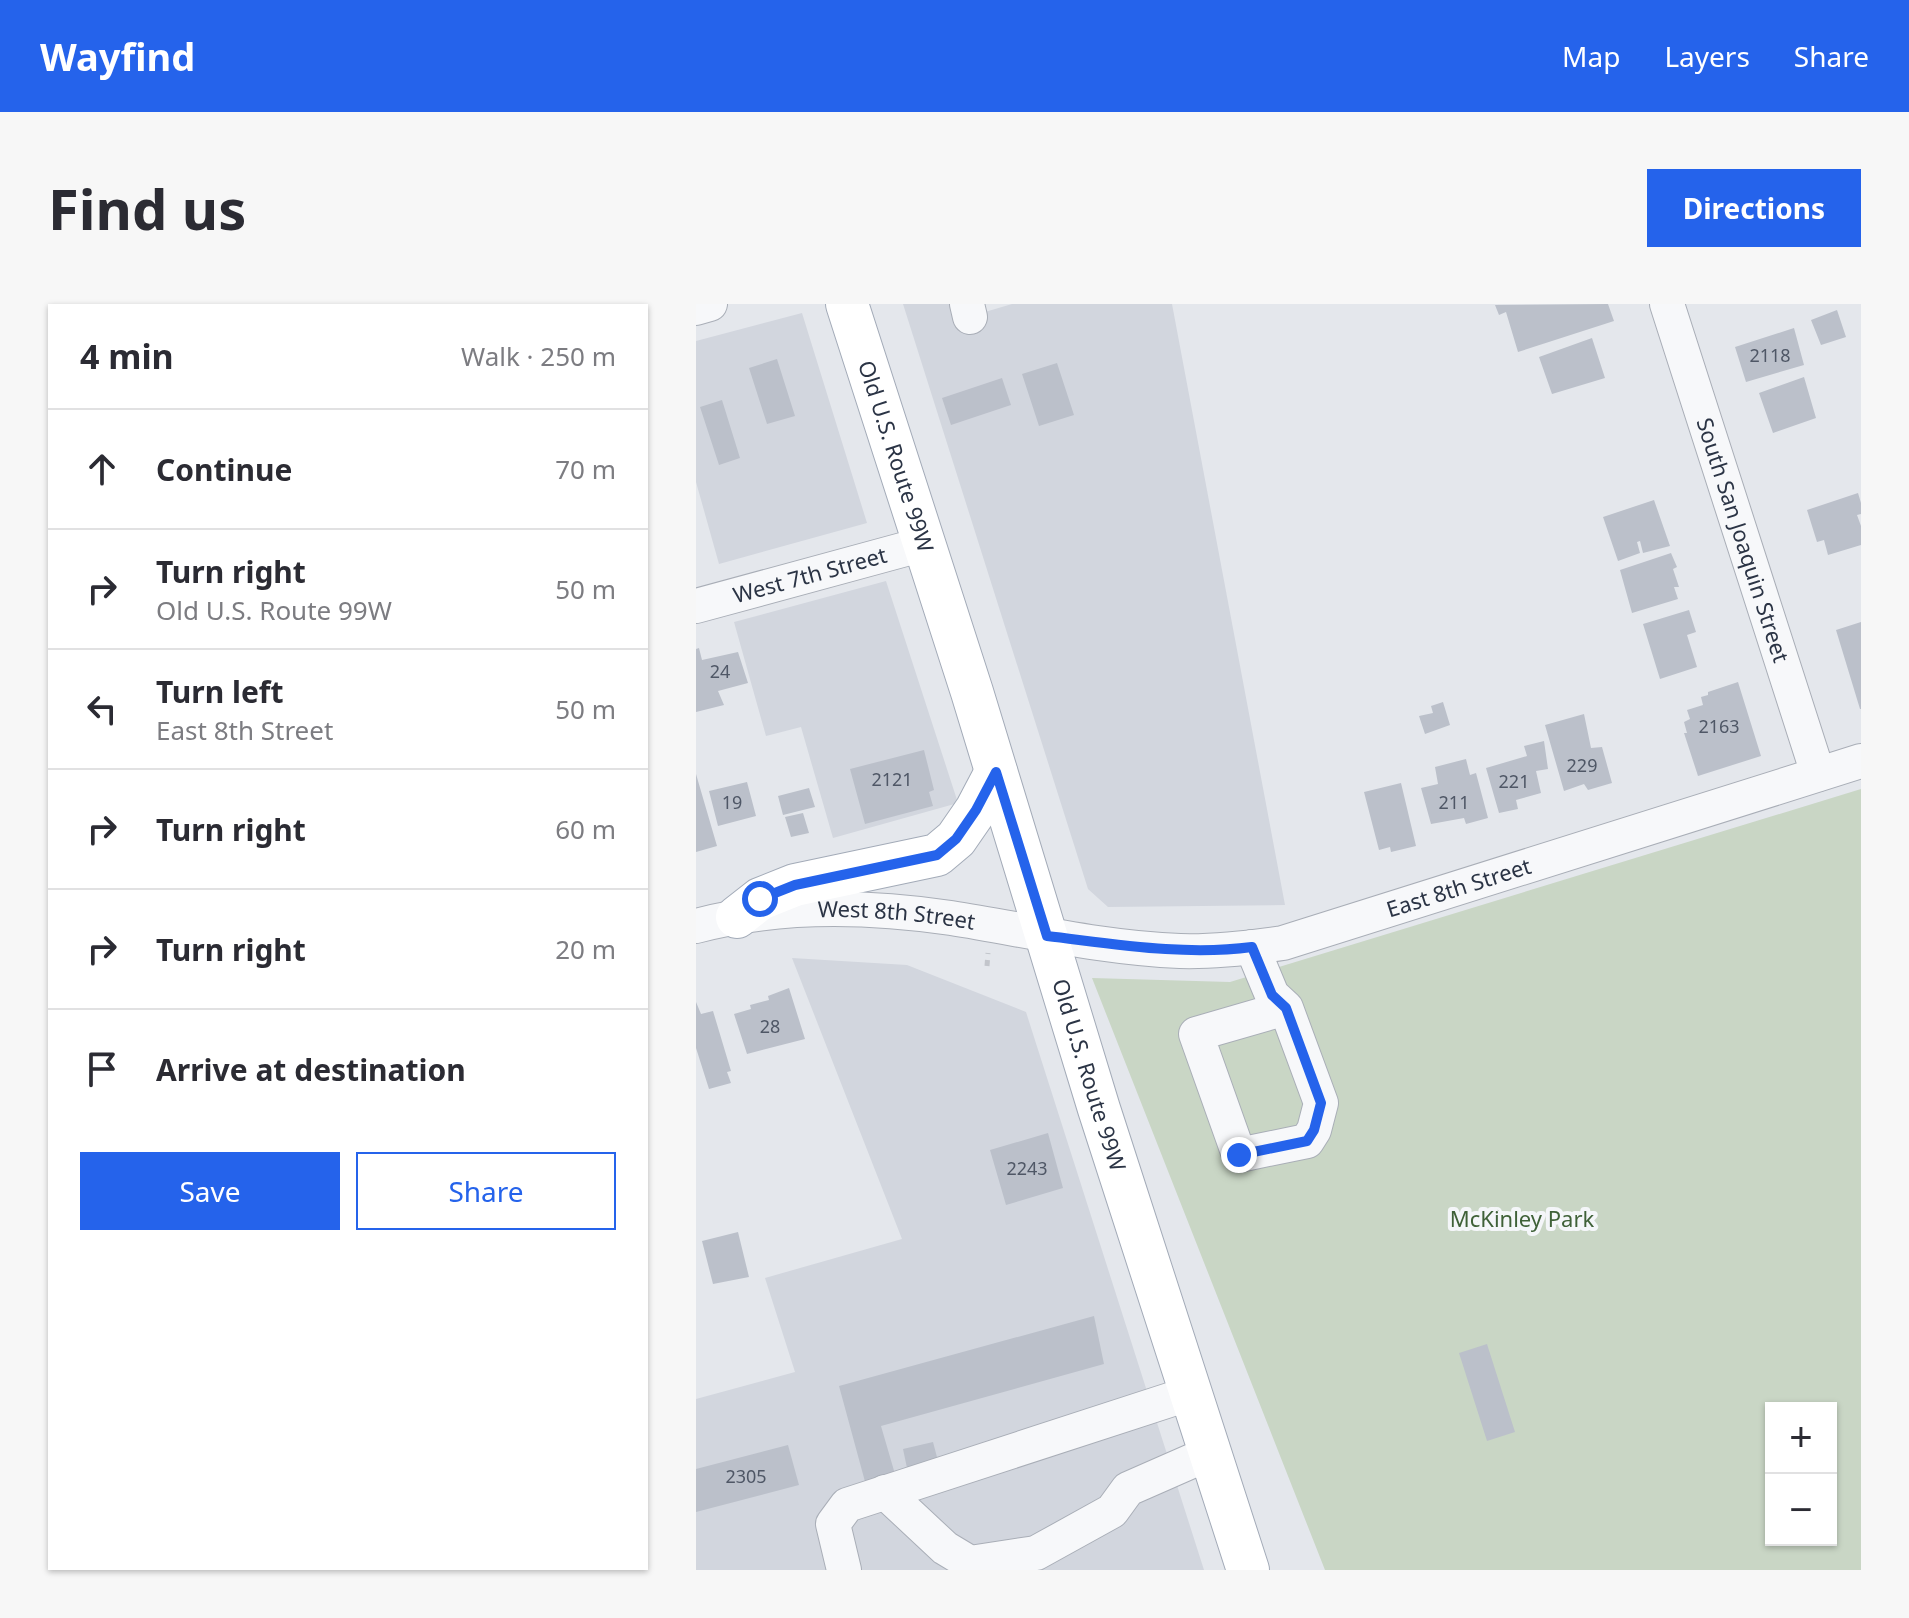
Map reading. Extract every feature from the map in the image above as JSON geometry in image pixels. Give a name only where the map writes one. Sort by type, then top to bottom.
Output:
[{"type":"main road","name":"Old U.S. Route 99W","points":[[847,304],[1248,1570]]},
{"type":"main road","points":[[737,917],[760,899],[795,885],[937,855],[956,839],[996,772]]},
{"type":"street","points":[[696,308],[710,304]]},
{"type":"street","name":"South San Joaquin Street","points":[[1667,304],[1818,774]]},
{"type":"street","name":"West 7th Street","points":[[696,606],[924,544]]},
{"type":"street","name":"East 8th Street","points":[[1047,936],[1179,951],[1227,951],[1283,943],[1861,761]]},
{"type":"street","name":"West 8th Street","points":[[696,926],[737,917],[803,911],[866,911],[948,918],[1047,936]]},
{"type":"street","points":[[1252,947],[1272,995],[1286,1008],[1321,1103],[1314,1130],[1307,1141],[1239,1155],[1196,1034],[1286,1008]]},
{"type":"street","points":[[844,1570],[833,1524],[847,1505],[1191,1393]]},
{"type":"street","points":[[885,1492],[945,1548],[970,1563],[1036,1553],[1112,1511],[1128,1489],[1210,1453]]},
{"type":"path","points":[[987,966],[988,953]]},
{"type":"shaded area","points":[[903,304],[954,304],[958,320],[1012,304],[1172,304],[1285,905],[1108,907],[1088,889]]},
{"type":"shaded area","points":[[802,313],[867,523],[719,564],[696,482],[696,341]]},
{"type":"shaded area","points":[[886,581],[958,803],[833,838],[801,727],[766,736],[734,622]]},
{"type":"shaded area","points":[[792,958],[907,965],[1026,1012],[1204,1570],[696,1570],[696,1399],[795,1372],[765,1278],[902,1239]]},
{"type":"green space","name":"McKinley Park","points":[[1861,789],[1861,1570],[1325,1570],[1092,978],[1230,982]]},
{"type":"building","points":[[1608,304],[1614,321],[1518,352],[1506,312],[1499,315],[1495,305]]},
{"type":"building","points":[[1837,310],[1846,337],[1821,345],[1811,320]]},
{"type":"building","points":[[1794,328],[1804,365],[1746,382],[1735,347]]},
{"type":"building","points":[[1592,338],[1605,378],[1552,394],[1539,357]]},
{"type":"building","points":[[777,359],[795,416],[767,424],[749,368]]},
{"type":"building","points":[[1057,363],[1074,415],[1039,426],[1022,374]]},
{"type":"building","points":[[1804,377],[1816,418],[1773,433],[1759,393]]},
{"type":"building","points":[[1002,378],[1011,405],[951,425],[942,398]]},
{"type":"building","points":[[722,400],[740,458],[719,465],[700,407]]},
{"type":"building","points":[[1858,493],[1861,503],[1861,514],[1857,515],[1861,526],[1861,545],[1828,555],[1824,540],[1817,542],[1807,510]]},
{"type":"building","points":[[1654,500],[1670,546],[1643,553],[1640,541],[1637,542],[1640,553],[1618,561],[1603,517]]},
{"type":"building","points":[[1671,553],[1677,567],[1673,569],[1679,587],[1674,587],[1678,599],[1632,613],[1620,570]]},
{"type":"building","points":[[1689,610],[1696,632],[1687,635],[1697,667],[1660,679],[1643,624]]},
{"type":"building","points":[[1861,622],[1861,709],[1860,709],[1836,630]]},
{"type":"building","points":[[699,648],[702,660],[738,652],[748,683],[718,691],[724,705],[696,712],[696,649]]},
{"type":"building","points":[[1738,682],[1761,756],[1698,776],[1684,733],[1687,733],[1684,722],[1690,719],[1687,710],[1703,705],[1701,697],[1708,695],[1708,692]]},
{"type":"building","points":[[1443,702],[1450,725],[1425,734],[1419,716],[1433,713],[1431,706]]},
{"type":"building","points":[[1584,714],[1591,748],[1602,747],[1612,783],[1588,790],[1584,784],[1564,791],[1545,725]]},
{"type":"building","points":[[1544,741],[1548,769],[1536,771],[1541,793],[1516,800],[1518,809],[1499,813],[1486,768],[1527,756],[1524,746]]},
{"type":"building","points":[[924,750],[934,790],[929,792],[933,806],[865,824],[850,769]]},
{"type":"building","points":[[1466,759],[1470,775],[1476,773],[1488,818],[1466,824],[1464,818],[1431,824],[1421,788],[1438,784],[1435,767]]},
{"type":"building","points":[[696,774],[717,846],[696,852]]},
{"type":"building","points":[[747,782],[756,816],[718,826],[709,791]]},
{"type":"building","points":[[1401,783],[1416,846],[1391,852],[1390,847],[1379,850],[1364,792]]},
{"type":"building","points":[[809,788],[815,807],[783,815],[778,796]]},
{"type":"building","points":[[803,813],[809,833],[791,837],[785,817]]},
{"type":"building","points":[[789,988],[805,1039],[747,1054],[734,1014],[751,1009],[750,1005],[769,1000],[768,996]]},
{"type":"building","points":[[696,1002],[701,1014],[713,1011],[731,1071],[727,1072],[731,1083],[709,1089],[696,1048]]},
{"type":"building","points":[[1048,1133],[1063,1188],[1006,1205],[990,1150]]},
{"type":"building","points":[[738,1232],[749,1277],[713,1284],[702,1241]]},
{"type":"building","points":[[1094,1316],[1104,1364],[881,1426],[897,1481],[867,1489],[839,1386]]},
{"type":"building","points":[[1487,1344],[1515,1432],[1487,1441],[1459,1353]]},
{"type":"building","points":[[933,1442],[938,1461],[907,1468],[903,1449]]},
{"type":"building","points":[[788,1445],[799,1485],[696,1512],[696,1469]]},
{"type":"route","points":[[760,899],[795,885],[937,855],[956,839],[996,772],[1047,936],[1179,951],[1227,951],[1252,947],[1272,995],[1286,1008],[1321,1103],[1314,1130],[1307,1141],[1239,1155]]}]
